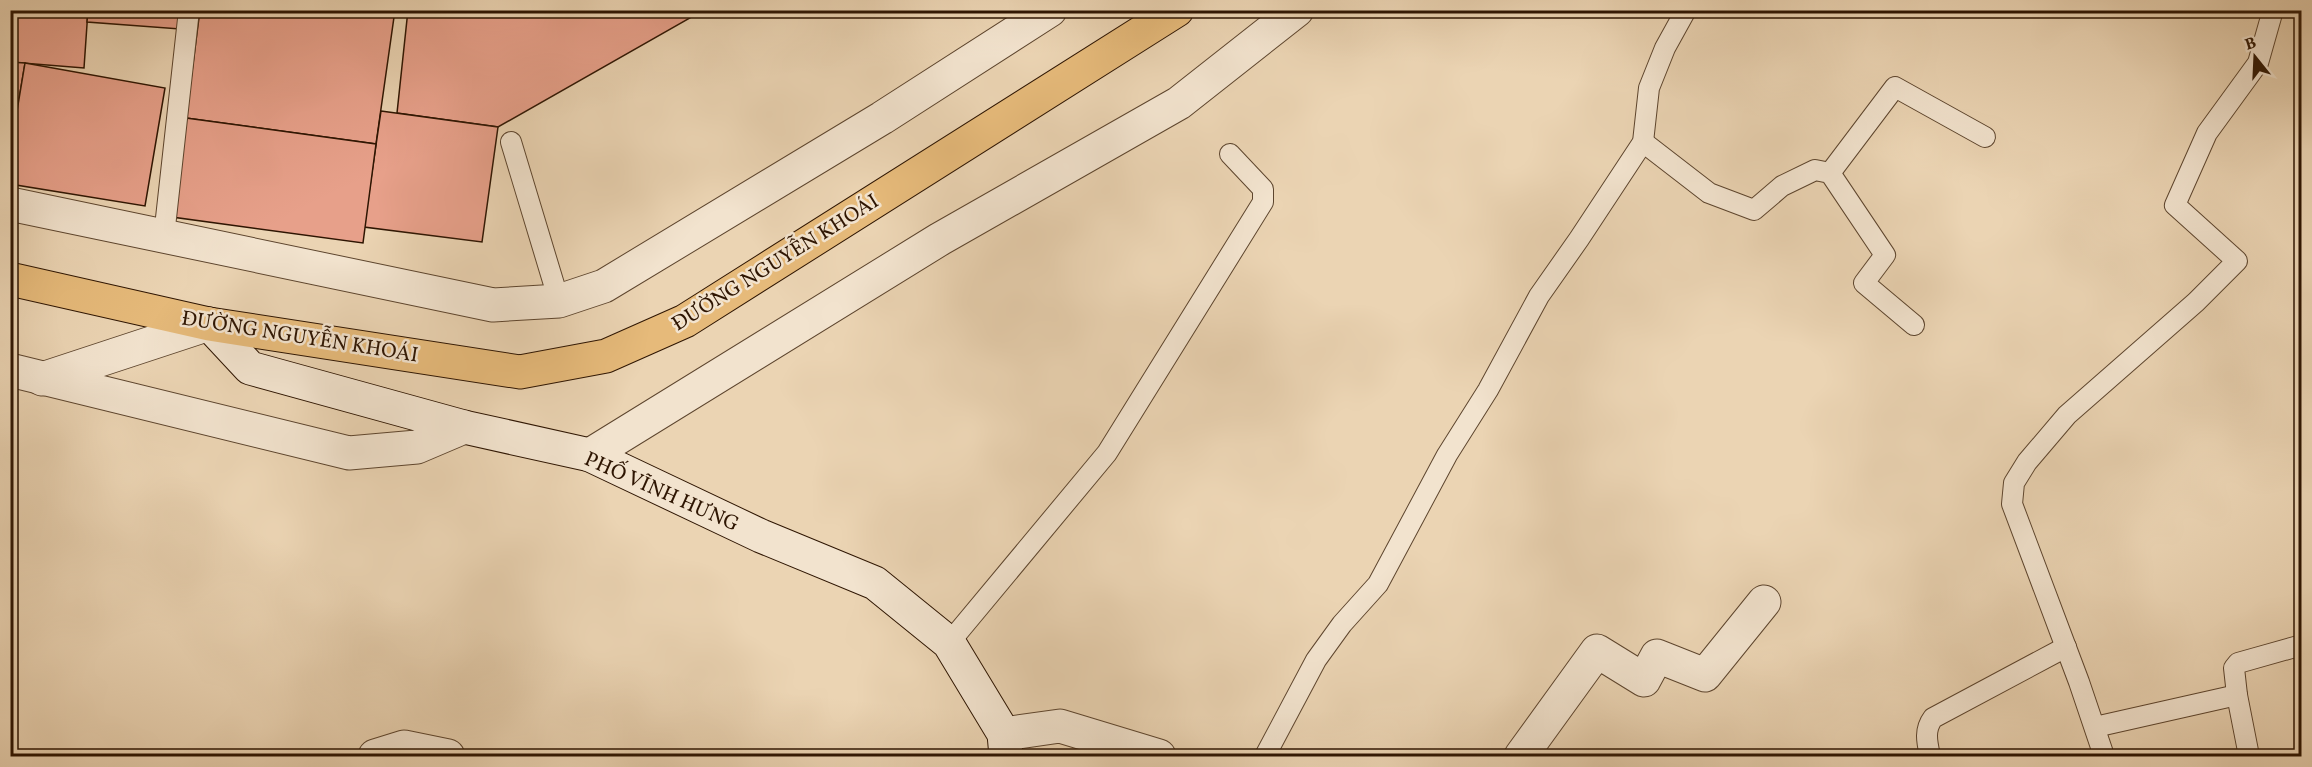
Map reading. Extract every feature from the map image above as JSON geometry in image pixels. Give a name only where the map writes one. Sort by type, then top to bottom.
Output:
[{"type":"main road","name":"ĐƯỜNG NGUYỄN KHOÁI","points":[[10,279],[208,324],[520,372],[606,356],[685,321],[1177,10]]},
{"type":"street","points":[[10,204],[493,305],[559,300],[604,286],[882,118],[1050,10]]},
{"type":"street","points":[[590,455],[940,239],[1179,103],[1297,10]]},
{"type":"street","points":[[42,379],[208,324]]},
{"type":"street","name":"PHỐ VĨNH HƯNG","points":[[208,324],[250,368],[464,427],[590,455],[761,536],[875,583],[949,643],[1005,745]]},
{"type":"street","points":[[10,370],[349,453],[417,447],[464,427]]},
{"type":"street","points":[[1521,756],[1597,651],[1644,680],[1657,656],[1705,675],[1764,602]]},
{"type":"street","points":[[1005,745],[1060,726],[1159,756]]},
{"type":"street","points":[[375,756],[404,747],[448,756]]},
{"type":"lane","points":[[164,236],[189,10]]},
{"type":"lane","points":[[1265,756],[1316,660],[1342,624],[1378,584],[1448,455],[1488,390],[1539,296],[1580,239],[1643,142],[1649,88],[1665,48],[1686,10]]},
{"type":"lane","points":[[2104,756],[2012,504],[2014,483],[2027,462],[2067,415],[2196,302],[2237,261],[2175,205],[2207,133],[2258,63],[2273,10]]},
{"type":"lane","points":[[1830,173],[1895,87],[1985,137]]},
{"type":"lane","points":[[511,142],[559,300]]},
{"type":"lane","points":[[1643,142],[1709,193],[1754,210],[1782,186],[1815,170],[1830,173],[1885,255],[1864,283],[1914,325]]},
{"type":"lane","points":[[949,643],[1107,453],[1263,202],[1263,189],[1230,154]]},
{"type":"lane","points":[[2249,756],[2234,672],[2238,663],[2301,645]]},
{"type":"lane","points":[[1930,756],[1926,734],[1927,725],[1933,718],[2066,647]]},
{"type":"lane","points":[[2095,727],[2237,695]]},
{"type":"building","points":[[10,10],[88,10],[84,68],[10,62]]},
{"type":"building","points":[[88,10],[181,10],[180,29],[87,22]]},
{"type":"building","points":[[200,10],[395,10],[376,144],[186,118]]},
{"type":"building","points":[[408,10],[696,10],[697,14],[498,127],[397,113]]},
{"type":"building","points":[[10,62],[25,63],[10,153]]},
{"type":"building","points":[[25,63],[165,88],[145,206],[10,184],[10,153]]},
{"type":"building","points":[[381,111],[498,127],[482,242],[364,227]]},
{"type":"building","points":[[186,118],[376,144],[363,243],[172,217]]}]
